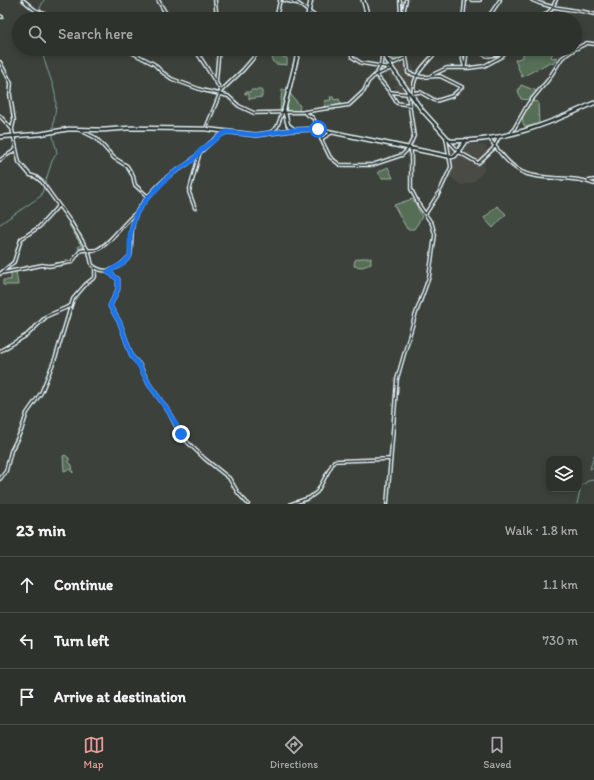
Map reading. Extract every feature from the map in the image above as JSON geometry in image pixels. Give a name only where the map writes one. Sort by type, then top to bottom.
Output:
[{"type":"street","points":[[22,0],[41,12]]},
{"type":"street","points":[[158,0],[166,12]]},
{"type":"street","points":[[215,0],[216,12]]},
{"type":"street","points":[[277,12],[280,0]]},
{"type":"street","points":[[284,0],[296,3]]},
{"type":"street","points":[[293,0],[309,12],[311,0]]},
{"type":"street","points":[[363,0],[367,12]]},
{"type":"street","points":[[400,0],[401,12]]},
{"type":"street","points":[[403,12],[406,0]]},
{"type":"street","points":[[464,12],[465,0]]},
{"type":"street","points":[[471,0],[480,0]]},
{"type":"street","points":[[492,12],[500,0]]},
{"type":"street","points":[[532,0],[552,8],[584,11],[594,14]]},
{"type":"street","points":[[548,12],[552,8],[556,0]]},
{"type":"street","points":[[582,46],[587,43],[594,44]]},
{"type":"street","points":[[140,56],[148,60],[172,79],[190,86],[228,96],[239,106],[252,113],[303,112],[349,105],[364,91],[368,82],[376,75],[381,67],[384,56]]},
{"type":"street","points":[[199,56],[222,91]]},
{"type":"street","points":[[216,82],[218,56]]},
{"type":"street","points":[[205,129],[219,94],[255,56]]},
{"type":"street","points":[[269,133],[276,127],[283,113],[297,56]]},
{"type":"street","points":[[352,56],[358,62],[392,68]]},
{"type":"street","points":[[384,56],[422,110],[457,150],[478,163],[495,146],[500,136]]},
{"type":"street","points":[[384,56],[394,63],[405,58],[409,66],[408,74],[415,76],[444,77],[462,87],[452,96],[436,101],[420,92],[413,93]]},
{"type":"street","points":[[414,97],[415,76],[432,56]]},
{"type":"street","points":[[462,56],[465,68]]},
{"type":"street","points":[[465,68],[466,56]]},
{"type":"street","points":[[431,76],[447,68],[484,66],[502,56]]},
{"type":"street","points":[[511,135],[528,104],[548,80],[562,58],[565,56]]},
{"type":"street","points":[[0,62],[11,83],[10,99],[14,120],[12,129],[16,150],[22,167],[30,175],[40,180],[90,254],[91,264],[95,268],[108,272],[118,279],[118,289],[110,306],[120,323],[132,357],[139,365],[149,384],[169,412],[181,436],[205,459],[229,478],[238,493],[248,504]]},
{"type":"street","points":[[376,75],[392,68]]},
{"type":"street","points":[[376,75],[397,103],[410,105]]},
{"type":"street","points":[[387,504],[398,379],[429,277],[434,238],[434,228],[418,205],[411,189],[410,149],[414,136],[407,87]]},
{"type":"street","points":[[390,92],[407,94]]},
{"type":"street","points":[[447,139],[466,140],[511,135],[551,123],[594,103]]},
{"type":"street","points":[[303,112],[313,118],[321,130]]},
{"type":"street","points":[[283,113],[288,125],[295,130]]},
{"type":"street","points":[[0,116],[12,129]]},
{"type":"street","points":[[0,137],[14,137],[64,130],[148,127],[205,129],[256,135],[295,130],[321,130],[448,157],[454,157],[457,150],[464,145],[466,140]]},
{"type":"street","points":[[80,130],[98,140],[114,158],[127,166],[133,176],[135,186],[146,195],[150,196]]},
{"type":"street","points":[[108,272],[122,264],[130,256],[130,233],[136,214],[150,196],[166,178],[192,161],[201,150],[227,132]]},
{"type":"street","points":[[332,132],[321,140],[330,157],[340,165],[372,165],[402,155],[410,149]]},
{"type":"street","points":[[489,137],[495,146],[515,167],[527,174],[594,184]]},
{"type":"street","points":[[425,213],[436,198],[451,167],[448,157],[447,139]]},
{"type":"street","points":[[0,160],[16,150]]},
{"type":"street","points":[[195,208],[189,192],[201,150]]},
{"type":"street","points":[[587,182],[594,180]]},
{"type":"street","points":[[1,274],[14,262],[21,239],[39,227],[58,206]]},
{"type":"street","points":[[1,274],[42,265],[49,266],[71,262],[78,252],[101,247],[126,220],[136,214]]},
{"type":"street","points":[[0,479],[6,471],[11,451],[22,431],[27,413],[41,393],[56,356],[73,299],[95,277],[95,268]]},
{"type":"street","points":[[0,350],[27,335],[47,316],[70,306]]},
{"type":"street","points":[[291,504],[309,498],[317,492],[334,461],[390,459]]},
{"type":"shaded area","points":[[401,61],[402,64],[411,64],[417,73],[413,88],[398,93],[394,86],[398,84],[394,79],[391,80],[384,65]]},
{"type":"shaded area","points":[[466,143],[486,146],[484,171],[473,182],[461,185],[449,176],[452,167],[447,145],[450,145],[457,153]]},
{"type":"green space","points":[[273,56],[283,56],[287,58],[287,65],[276,64],[272,61]]},
{"type":"green space","points":[[391,56],[404,56],[403,59],[399,61],[393,59]]},
{"type":"green space","points":[[523,57],[557,57],[553,64],[550,62],[522,77],[515,60]]},
{"type":"green space","points":[[521,85],[539,92],[531,100],[521,99],[518,91]]},
{"type":"green space","points":[[282,89],[288,91],[300,106],[299,111],[280,111]]},
{"type":"green space","points":[[251,90],[262,90],[262,97],[249,99],[249,94],[245,94],[245,92],[250,92]]},
{"type":"green space","points":[[330,97],[333,97],[334,100],[339,99],[342,106],[335,104],[335,110],[324,110],[321,108],[325,106],[324,101],[331,100]]},
{"type":"green space","points":[[532,101],[538,102],[539,124],[525,127],[523,124],[524,113]]},
{"type":"green space","points":[[388,167],[393,178],[382,178],[378,172]]},
{"type":"green space","points":[[412,199],[422,217],[414,229],[407,229],[394,205]]},
{"type":"green space","points":[[497,206],[506,214],[493,228],[484,218]]},
{"type":"green space","points":[[72,220],[78,231],[76,232],[78,235],[80,233],[87,246],[79,249],[78,247],[81,245],[68,223]]},
{"type":"green space","points":[[361,258],[371,258],[371,264],[362,267],[354,266],[355,260]]},
{"type":"green space","points":[[16,271],[18,285],[3,285],[3,280],[11,280],[11,272]]},
{"type":"green space","points":[[65,455],[69,458],[73,473],[69,469],[64,471],[63,456]]},
{"type":"waterway","points":[[41,12],[40,8],[44,0]]},
{"type":"waterway","points":[[0,224],[41,196],[52,161],[57,153],[53,134],[56,99],[54,88],[43,56]]},
{"type":"waterway","points":[[594,455],[590,469],[594,467]]},
{"type":"waterway","points":[[577,504],[581,486],[588,481],[594,480]]},
{"type":"route","points":[[181,434],[165,405],[158,398],[138,363],[135,362],[132,357],[120,323],[110,306],[110,303],[118,289],[118,279],[108,272],[121,265],[130,256],[130,235],[134,220],[136,214],[146,200],[166,178],[192,161],[201,150],[223,134],[227,132],[262,135],[292,130],[318,129]]}]
